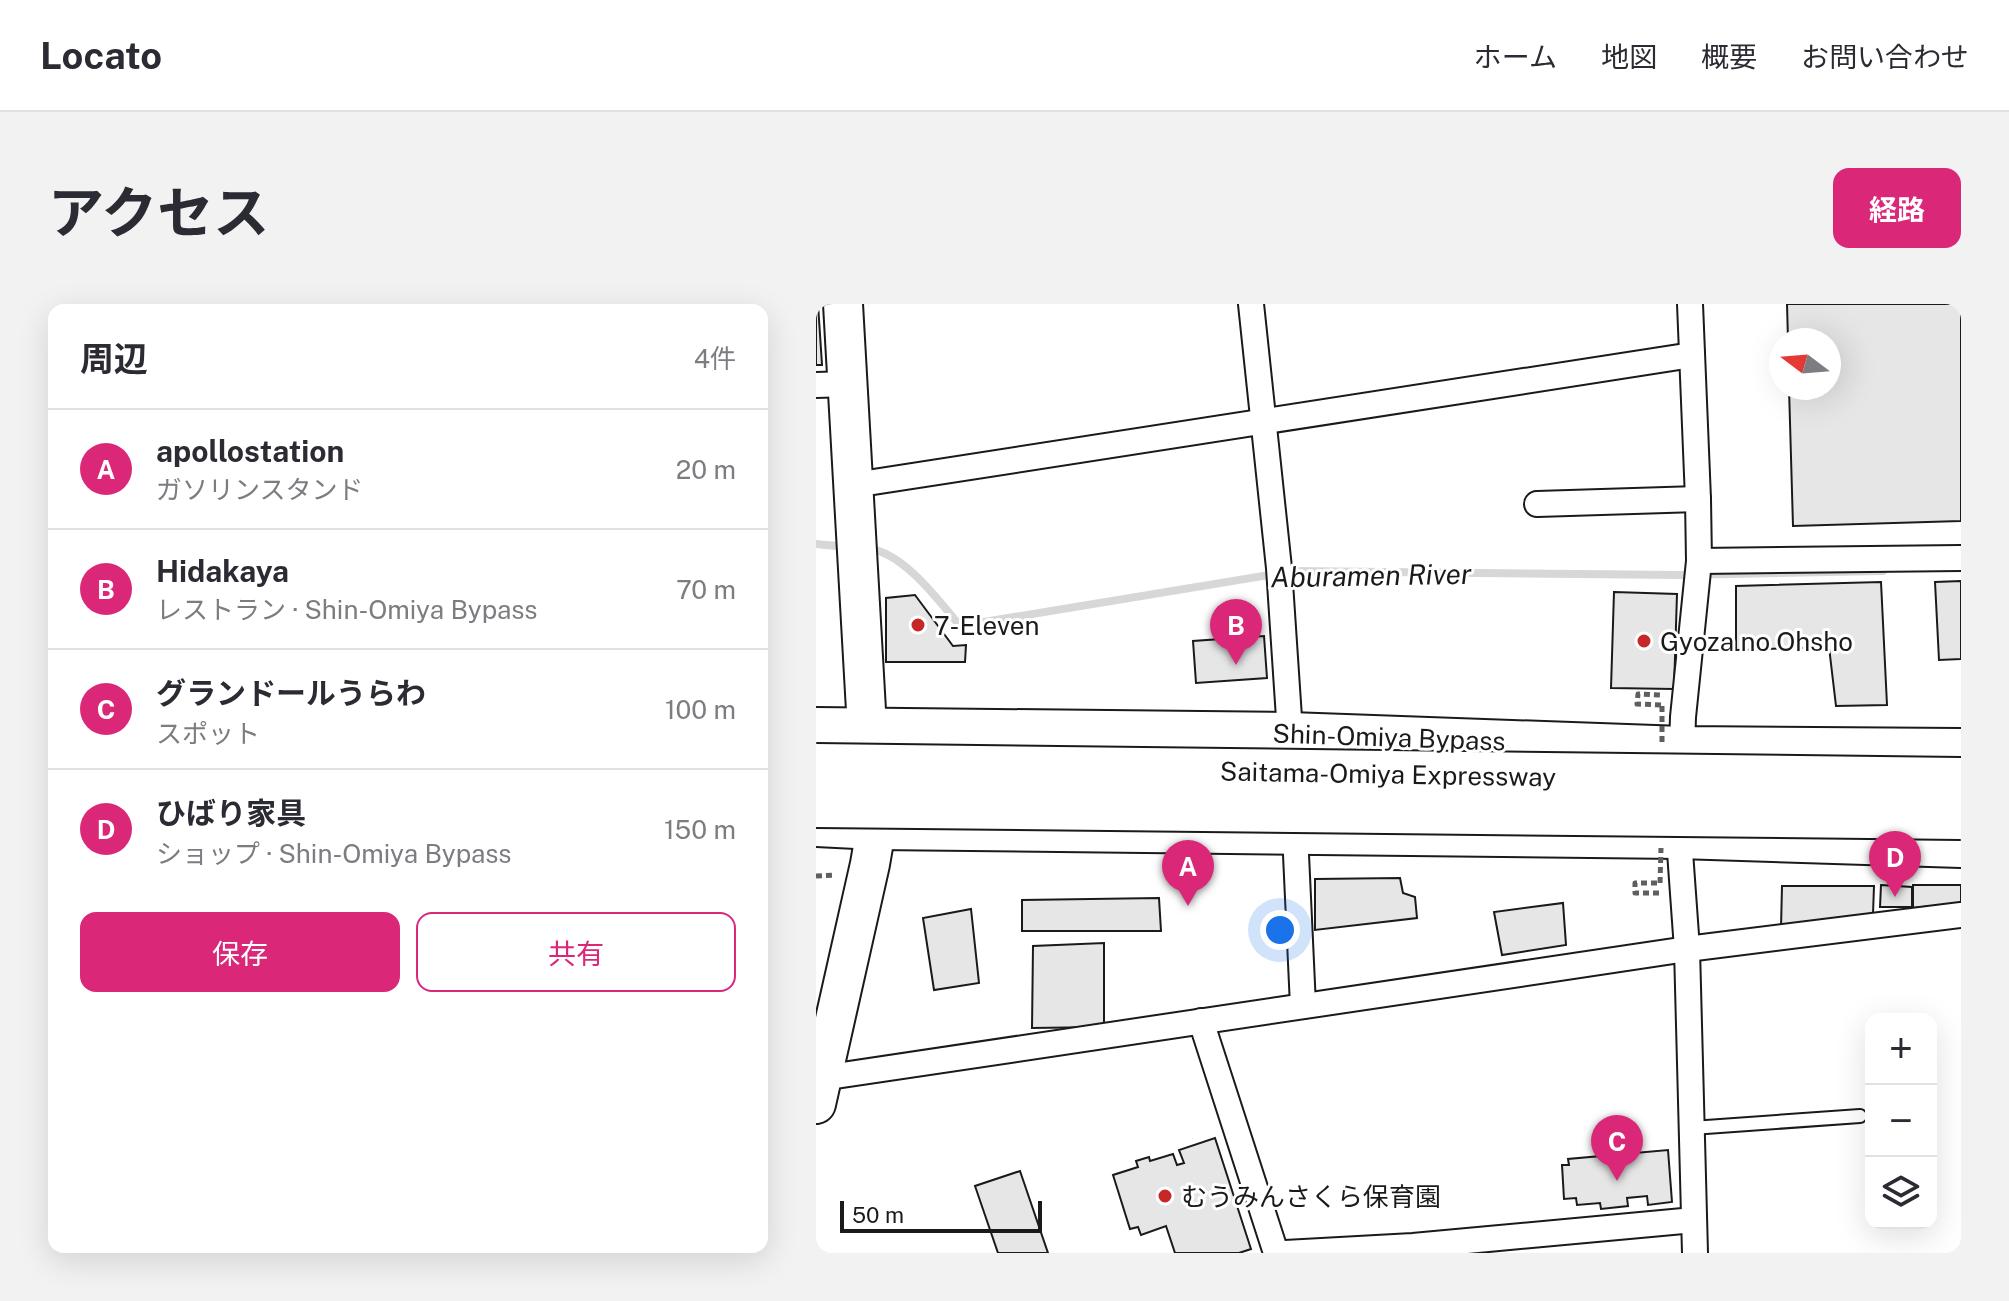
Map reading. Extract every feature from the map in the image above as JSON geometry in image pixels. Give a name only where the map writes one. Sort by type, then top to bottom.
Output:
[{"type":"highway","name":"Shin-Omiya Bypass","points":[[816,728],[1290,733],[1682,747],[1961,749]]},
{"type":"highway","name":"Saitama-Omiya Expressway","points":[[816,766],[1961,780]]},
{"type":"highway","name":"Saitama-Omiya Expressway","points":[[816,805],[1961,817]]},
{"type":"highway","points":[[816,826],[1679,838],[1961,847]]},
{"type":"main road","points":[[819,1091],[876,829],[867,728],[854,485],[832,385],[845,305]]},
{"type":"street","points":[[1251,304],[1279,573],[1290,733]]},
{"type":"street","points":[[1682,747],[1698,570],[1690,304]]},
{"type":"street","points":[[854,485],[1692,355]]},
{"type":"street","points":[[1537,504],[1698,499]]},
{"type":"street","points":[[1698,570],[1961,558]]},
{"type":"street","points":[[1295,833],[1303,1006]]},
{"type":"street","points":[[1679,838],[1687,949],[1695,1253]]},
{"type":"street","points":[[819,1091],[1201,1021],[1687,949],[1961,915]]},
{"type":"street","points":[[1201,1021],[1276,1253]]},
{"type":"street","points":[[1285,1253],[1414,1249],[1694,1220]]},
{"type":"lane","points":[[1692,1128],[1860,1116]]},
{"type":"path","points":[[1662,705],[1637,704],[1638,694],[1673,695]]},
{"type":"path","points":[[1660,883],[1635,883],[1635,893],[1667,893]]},
{"type":"building","points":[[818,304],[822,365],[816,365]]},
{"type":"building","points":[[1787,304],[1961,304],[1961,521],[1793,526],[1789,400],[1841,400],[1841,328],[1788,328]]},
{"type":"building","points":[[1961,581],[1961,659],[1939,660],[1935,582]]},
{"type":"building","points":[[1881,582],[1887,705],[1836,706],[1829,647],[1736,650],[1736,586]]},
{"type":"building","name":"Gyoza no Ohsho","points":[[1614,592],[1677,594],[1674,689],[1611,688]]},
{"type":"building","points":[[915,595],[953,646],[966,645],[965,662],[886,662],[886,598]]},
{"type":"building","points":[[1264,636],[1267,678],[1196,683],[1193,641]]},
{"type":"building","points":[[1400,878],[1403,893],[1415,897],[1417,918],[1315,930],[1315,879]]},
{"type":"building","points":[[1881,885],[1912,887],[1912,907],[1880,907]]},
{"type":"building","points":[[1913,885],[1961,885],[1961,903],[1913,908]]},
{"type":"building","points":[[1782,886],[1874,886],[1873,914],[1781,928]]},
{"type":"building","points":[[1159,898],[1161,931],[1022,931],[1022,900]]},
{"type":"building","points":[[1563,903],[1566,945],[1502,955],[1494,912]]},
{"type":"building","points":[[971,909],[979,983],[934,990],[923,918]]},
{"type":"building","points":[[1104,943],[1104,1027],[1032,1028],[1033,946]]},
{"type":"building","points":[[1215,1138],[1251,1249],[1239,1253],[1175,1253],[1166,1226],[1141,1235],[1138,1227],[1130,1229],[1113,1175],[1138,1167],[1136,1161],[1149,1157],[1150,1161],[1173,1154],[1177,1165],[1184,1163],[1179,1150]]},
{"type":"building","points":[[1668,1150],[1672,1202],[1648,1205],[1647,1196],[1627,1198],[1628,1206],[1601,1209],[1600,1203],[1577,1205],[1576,1198],[1564,1199],[1562,1165],[1569,1165],[1568,1159]]},
{"type":"building","points":[[1020,1171],[1048,1253],[998,1253],[975,1186]]},
{"type":"waterway","name":"Aburamen River","points":[[816,544],[847,547]]},
{"type":"waterway","name":"Aburamen River","points":[[869,549],[882,552],[907,568],[960,626],[1293,571],[1681,575],[1883,571]]},
{"type":"place","name":"7-Eleven","points":[[918,625]]},
{"type":"place","name":"Gyoza no Ohsho","points":[[1644,641]]},
{"type":"place","name":"Hidakaya","points":[[1236,665]]},
{"type":"place","name":"ひばり家具","points":[[1895,897]]},
{"type":"place","name":"apollostation","points":[[1188,906]]},
{"type":"place","name":"グランドールうらわ","points":[[1617,1181]]},
{"type":"place","name":"むうみんさくら保育園","points":[[1165,1196]]}]
